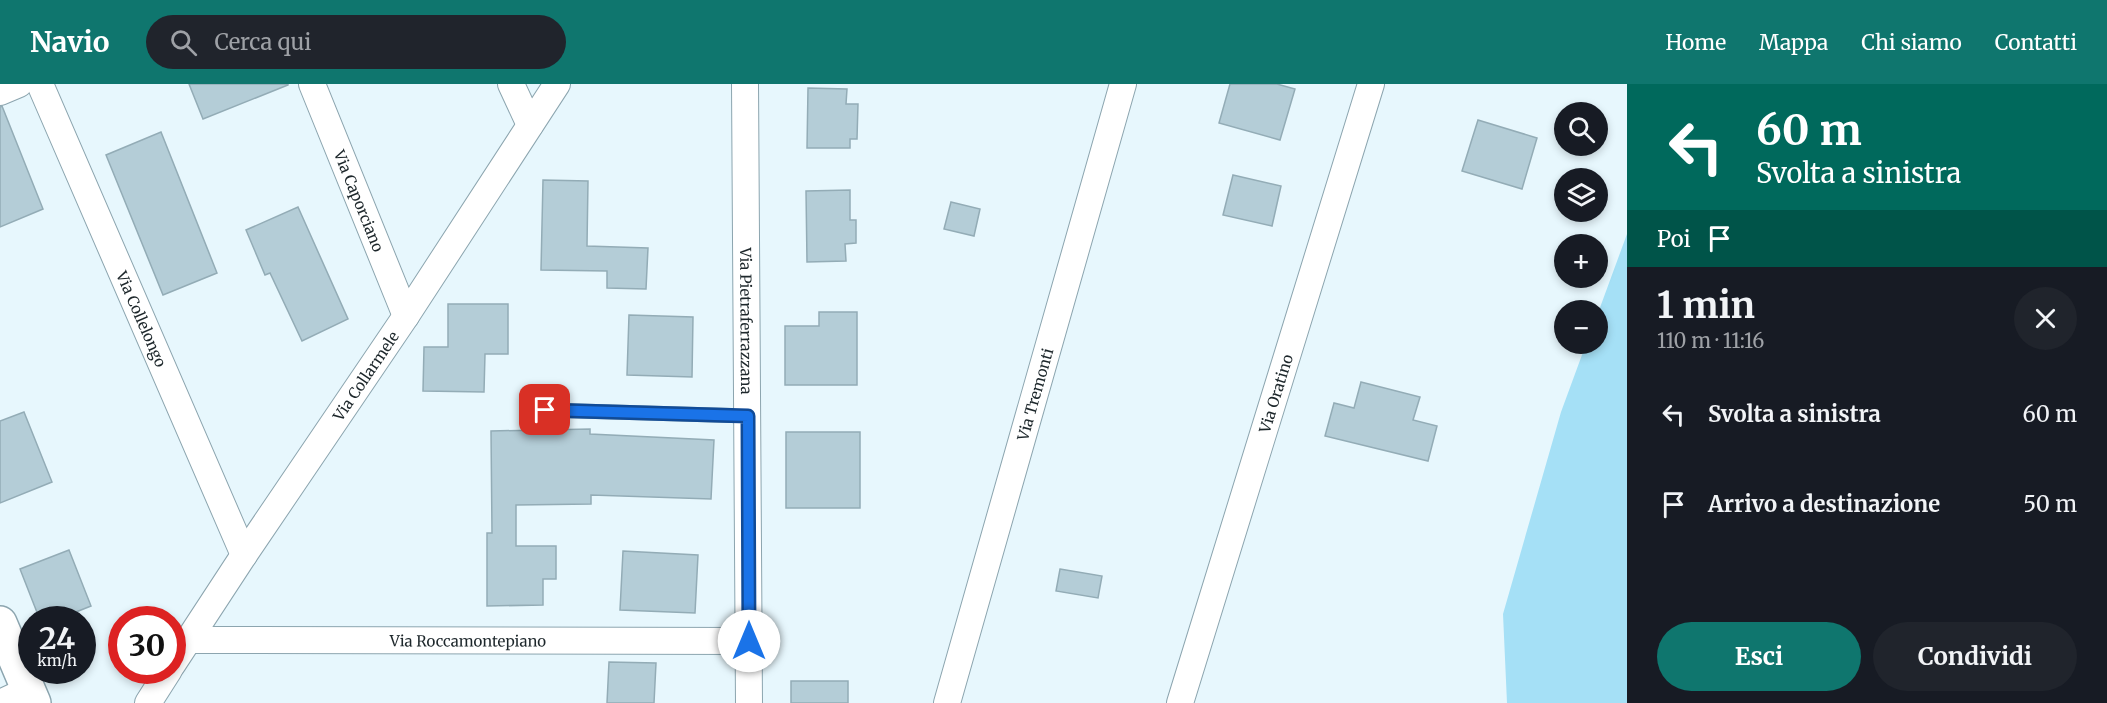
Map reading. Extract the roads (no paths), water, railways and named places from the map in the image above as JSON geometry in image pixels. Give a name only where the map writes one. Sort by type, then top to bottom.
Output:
[{"type":"street","points":[[0,92],[19,84]]},
{"type":"street","name":"Via Collelongo","points":[[40,84],[244,555]]},
{"type":"street","name":"Via Caporciano","points":[[312,84],[406,316]]},
{"type":"street","points":[[511,84],[530,125]]},
{"type":"street","name":"Via Collarmele","points":[[186,643],[406,316],[557,84]]},
{"type":"street","name":"Via Pietraferrazzana","points":[[745,84],[749,703]]},
{"type":"street","name":"Via Tremonti","points":[[947,703],[1123,84]]},
{"type":"street","name":"Via Oratino","points":[[1180,703],[1371,84]]},
{"type":"street","points":[[0,624],[21,699]]},
{"type":"street","name":"Via Roccamontepiano","points":[[188,640],[749,641]]},
{"type":"street","points":[[148,703],[160,684]]},
{"type":"lane","points":[[545,410],[748,416]]}]
